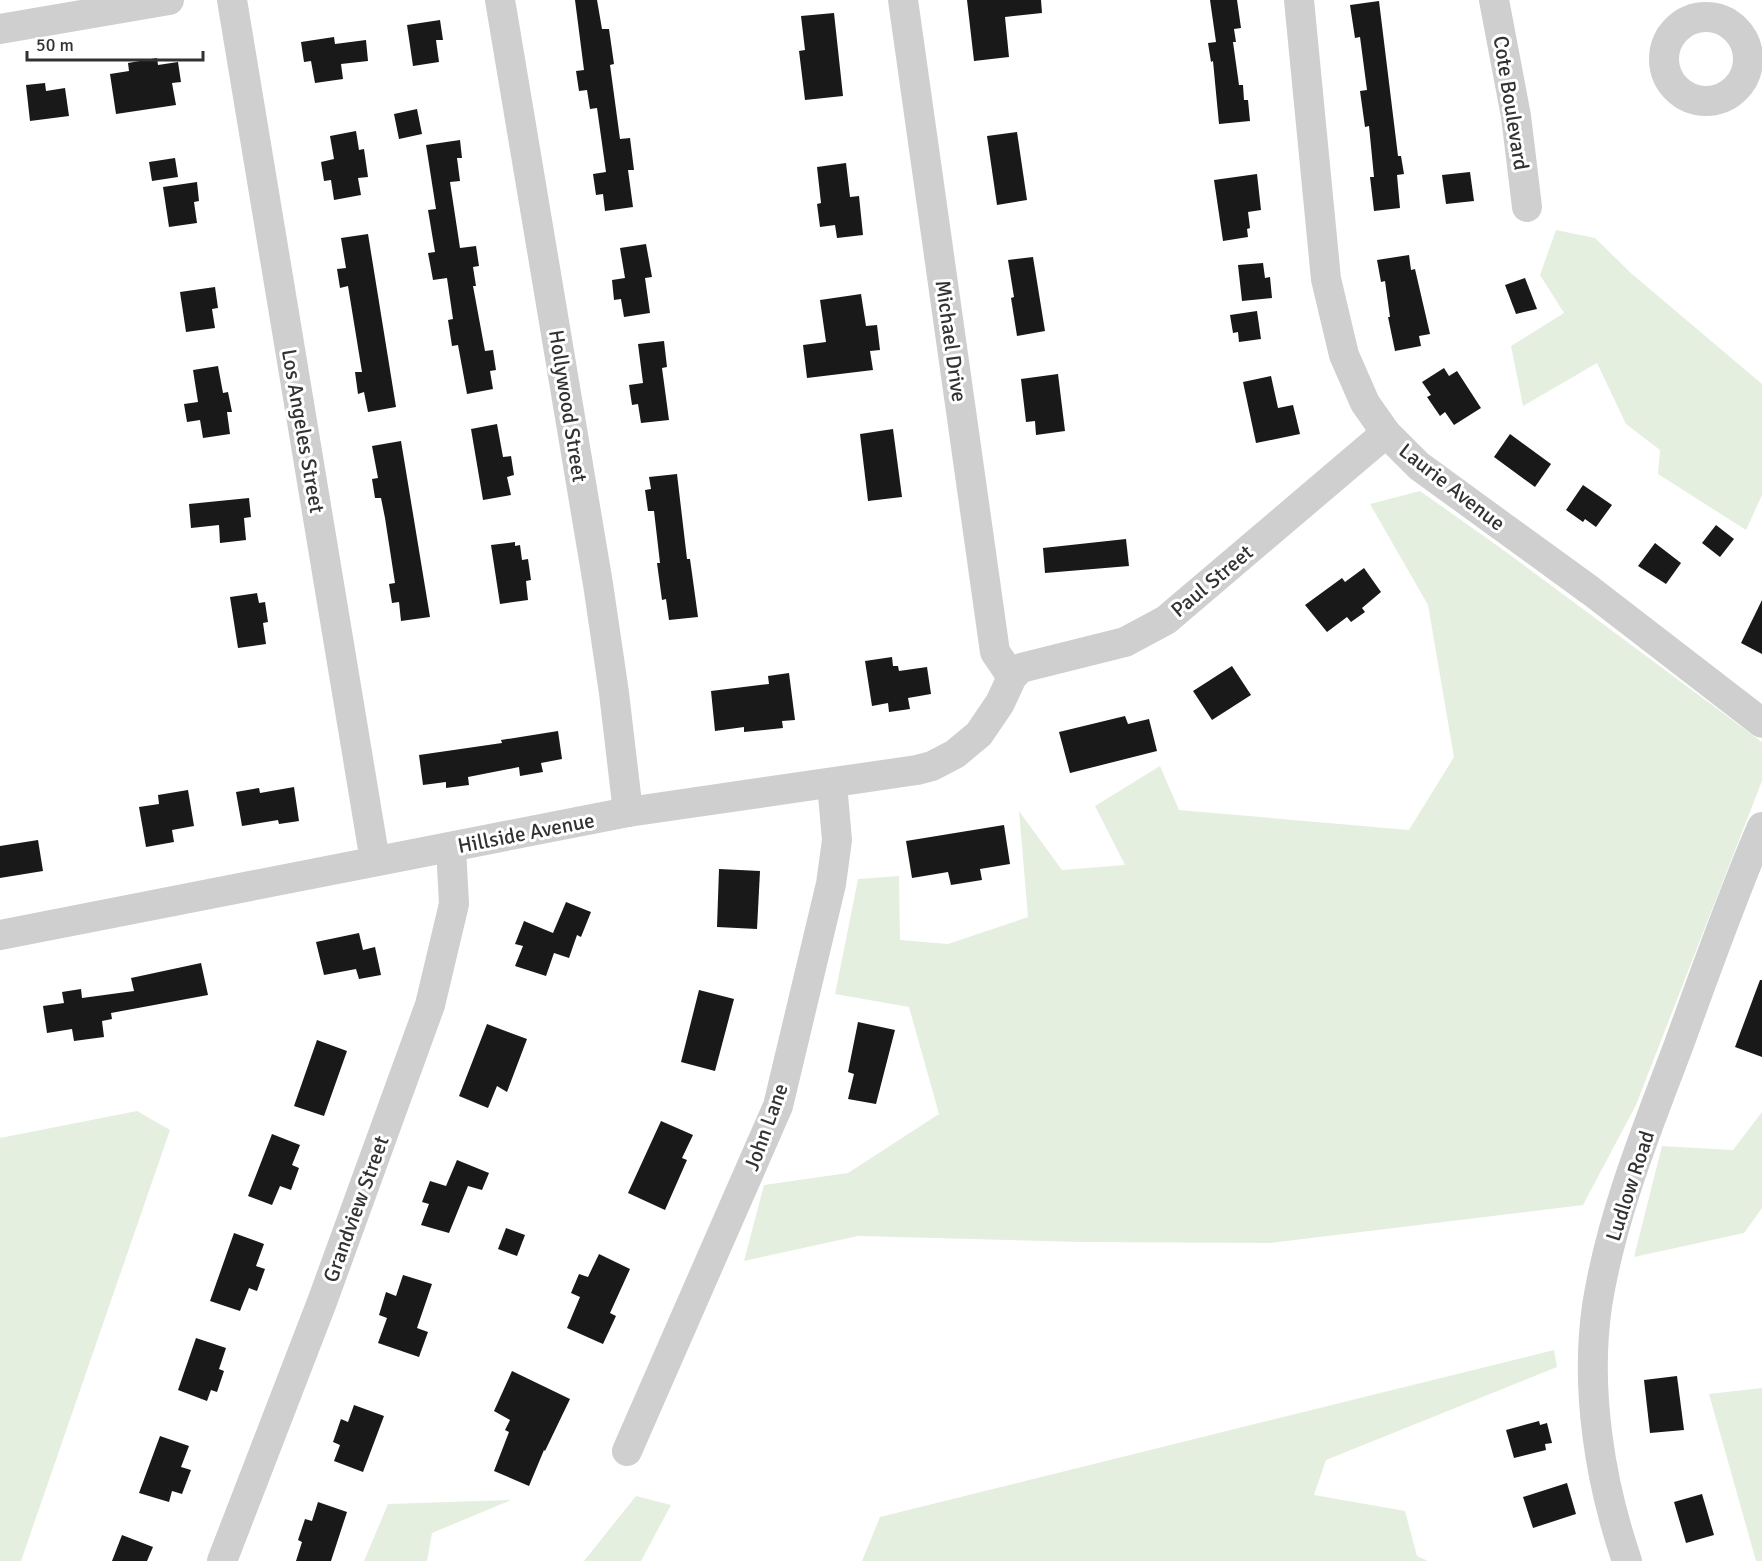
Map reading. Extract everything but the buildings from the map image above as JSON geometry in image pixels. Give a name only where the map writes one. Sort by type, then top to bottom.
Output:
[{"type":"street","points":[[0,29],[169,0]]},
{"type":"street","name":"Los Angeles Street","points":[[232,0],[375,861]]},
{"type":"street","name":"Hollywood Street","points":[[500,0],[606,634],[628,812]]},
{"type":"street","name":"Michael Drive","points":[[903,0],[994,652],[1012,677]]},
{"type":"street","name":"Laurie Avenue","points":[[1299,0],[1323,256],[1329,296],[1344,355],[1365,403],[1386,433],[1419,466],[1591,591],[1762,723]]},
{"type":"street","name":"Cote Boulevard","points":[[1494,0],[1516,116],[1527,207]]},
{"type":"street","name":"Paul Street","points":[[1012,677],[1020,668],[1029,664],[1125,642],[1166,620],[1386,433]]},
{"type":"street","name":"Hillside Avenue","points":[[0,935],[628,812],[917,770],[932,766],[956,754],[979,734],[1000,703],[1012,677]]},
{"type":"street","name":"John Lane","points":[[627,1451],[778,1106],[831,884],[837,840],[832,784]]},
{"type":"street","name":"Ludlow Road","points":[[1627,1561],[1607,1486],[1595,1401],[1595,1329],[1603,1277],[1637,1158],[1729,908],[1762,827]]},
{"type":"street","name":"Grandview Street","points":[[222,1561],[322,1302],[430,1005],[454,904],[450,848]]},
{"type":"green space","points":[[1556,230],[1595,238],[1632,274],[1762,384],[1762,495],[1746,530],[1658,474],[1660,450],[1626,424],[1597,363],[1523,406],[1511,346],[1564,313],[1540,275]]},
{"type":"green space","points":[[1420,491],[1762,742],[1762,781],[1636,1105],[1583,1205],[1269,1243],[1082,1242],[858,1236],[744,1261],[764,1185],[848,1173],[939,1114],[909,1007],[835,994],[858,879],[899,876],[900,940],[948,944],[1028,917],[1019,811],[1062,870],[1125,865],[1095,806],[1160,766],[1179,810],[1409,830],[1454,757],[1428,605],[1370,504]]},
{"type":"green space","points":[[137,1111],[170,1130],[21,1561],[0,1561],[0,1138]]},
{"type":"green space","points":[[1762,1112],[1762,1208],[1744,1233],[1634,1257],[1662,1146],[1733,1150]]},
{"type":"green space","points":[[1554,1350],[1557,1367],[1326,1460],[1314,1495],[1405,1511],[1417,1556],[1428,1561],[862,1561],[880,1517]]},
{"type":"green space","points":[[1762,1388],[1762,1561],[1756,1561],[1709,1394]]},
{"type":"green space","points":[[636,1496],[671,1505],[641,1561],[584,1561]]},
{"type":"green space","points":[[511,1500],[432,1533],[427,1561],[364,1561],[388,1504]]}]
